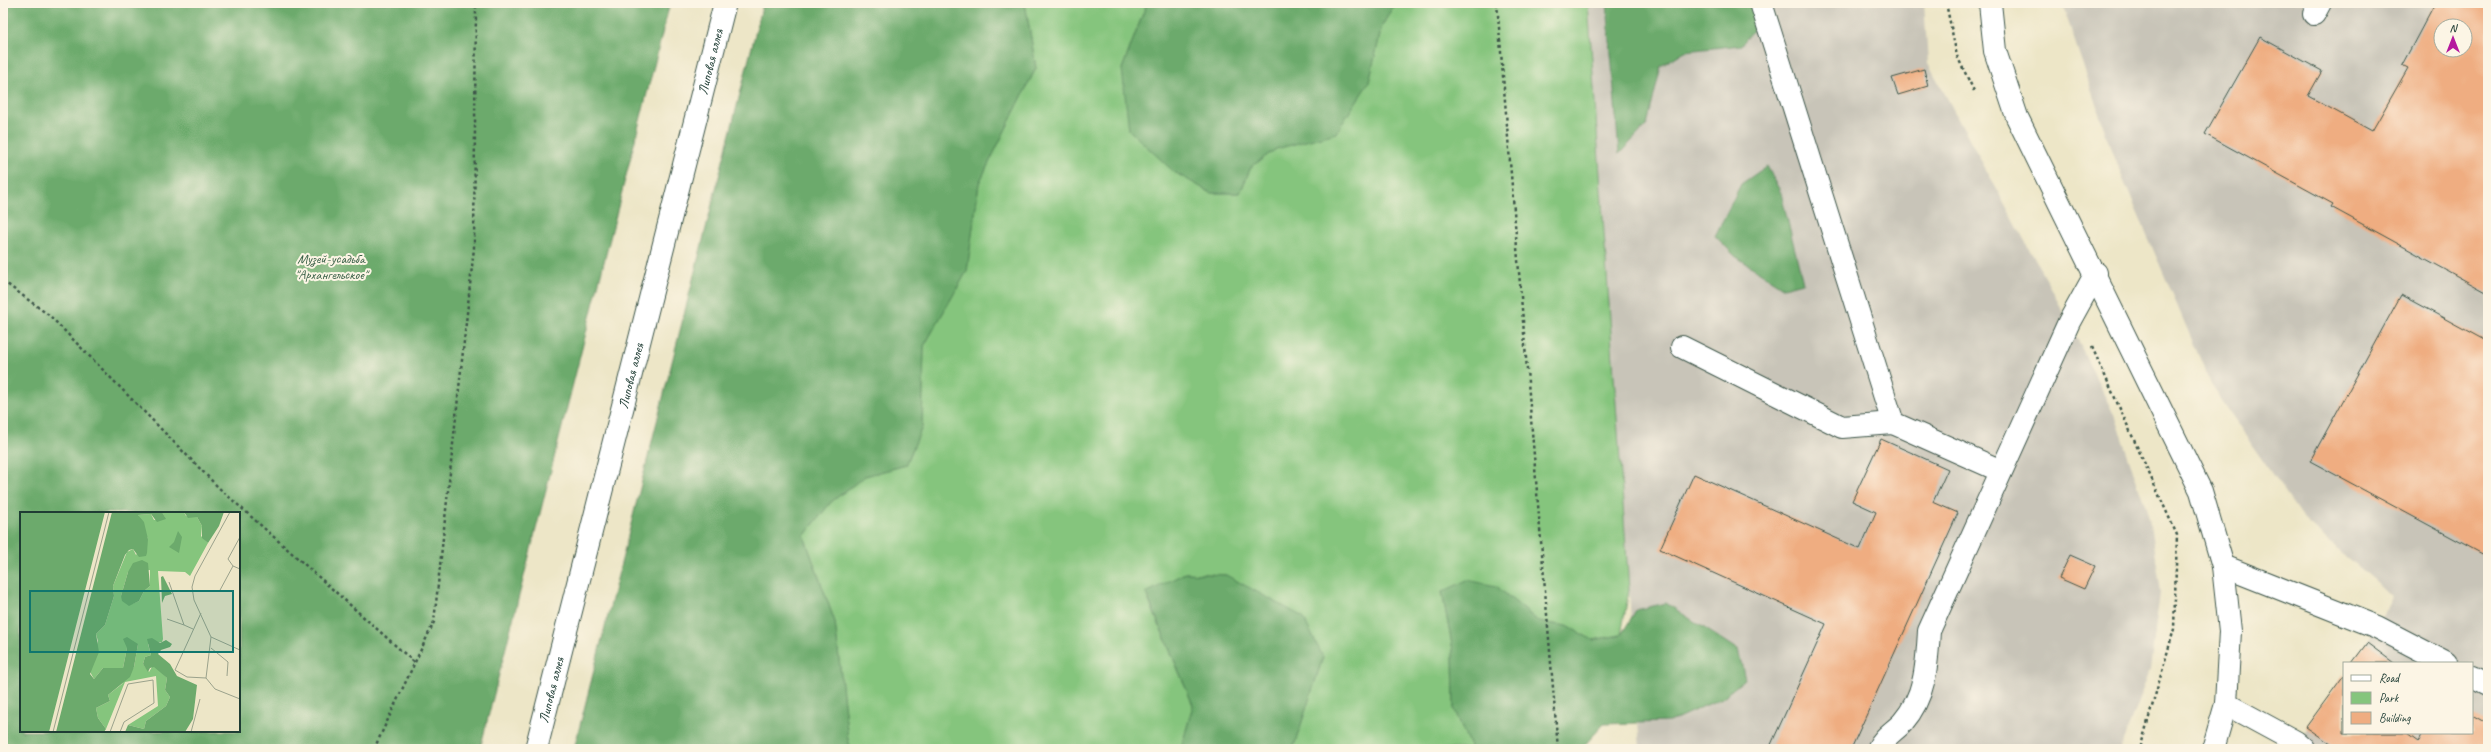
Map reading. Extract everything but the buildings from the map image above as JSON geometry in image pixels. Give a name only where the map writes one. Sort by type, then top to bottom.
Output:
[{"type":"street","name":"Липовая аллея","points":[[536,749],[725,3]]},
{"type":"street","points":[[1761,3],[1893,423]]},
{"type":"street","points":[[1990,3],[1995,51],[2017,117],[2096,272],[2201,491],[2222,566],[2230,631],[2226,704],[2213,749]]},
{"type":"street","points":[[1878,749],[1881,742],[1903,721],[1918,701],[1927,664],[1929,631],[2075,309],[2096,272]]},
{"type":"street","points":[[1682,347],[1842,427],[1893,423],[2001,471]]},
{"type":"street","points":[[2222,566],[2377,627],[2444,662]]},
{"type":"street","points":[[2473,677],[2488,685]]},
{"type":"street","points":[[2226,704],[2296,742],[2304,749]]},
{"type":"path","points":[[374,749],[434,622],[474,248],[476,3]]},
{"type":"path","points":[[1497,3],[1558,749]]},
{"type":"path","points":[[1946,3],[1957,56],[1977,98]]},
{"type":"path","points":[[3,281],[50,316],[219,488],[414,662]]},
{"type":"path","points":[[2075,309],[2178,534],[2174,629],[2140,749]]},
{"type":"shaded area","points":[[1588,3],[1924,3],[1928,63],[2069,322],[2114,415],[2149,517],[2160,592],[2150,670],[2120,749],[1640,749]]},
{"type":"shaded area","points":[[2062,3],[2488,3],[2488,749],[2293,749],[2343,676],[2343,734],[2473,734],[2473,662],[2353,662],[2367,643],[2393,596],[2304,520],[2213,389],[2114,158]]},
{"type":"green space","name":"Музей-усадьба \"Архангельское\"","points":[[3,3],[670,3],[480,749],[3,749]]},
{"type":"green space","points":[[763,3],[1025,3],[1036,68],[979,183],[967,271],[924,346],[922,427],[906,465],[865,476],[831,502],[804,536],[835,622],[849,749],[574,749]]},
{"type":"green space","points":[[1025,3],[1147,3],[1122,69],[1211,193],[1240,193],[1251,167],[1276,149],[1336,132],[1369,82],[1382,26],[1395,3],[1588,3],[1629,590],[1621,635],[1592,640],[1567,626],[1539,622],[1496,586],[1442,592],[1453,650],[1454,708],[1471,749],[1293,749],[1323,657],[1226,575],[1185,573],[1146,594],[1193,705],[1181,749],[849,749],[835,622],[804,536],[831,502],[865,476],[906,465],[922,427],[924,346],[967,271],[979,183],[1036,68]]},
{"type":"green space","points":[[1147,3],[1395,3],[1382,26],[1369,82],[1336,133],[1276,149],[1251,167],[1240,193],[1211,193],[1174,172],[1129,130],[1122,69]]},
{"type":"green space","points":[[1607,3],[1751,3],[1760,22],[1741,45],[1685,51],[1661,66],[1647,125],[1619,154]]},
{"type":"green space","points":[[1767,166],[1781,193],[1803,283],[1784,288],[1735,256],[1715,236],[1741,184]]},
{"type":"green space","points":[[1185,573],[1226,575],[1303,617],[1323,657],[1293,749],[1181,749],[1193,705],[1146,593]]},
{"type":"green space","points":[[1467,580],[1496,586],[1539,622],[1567,626],[1593,640],[1621,635],[1636,610],[1666,603],[1738,650],[1745,679],[1722,698],[1669,722],[1604,724],[1581,749],[1471,749],[1454,708],[1453,650],[1442,592]]}]
